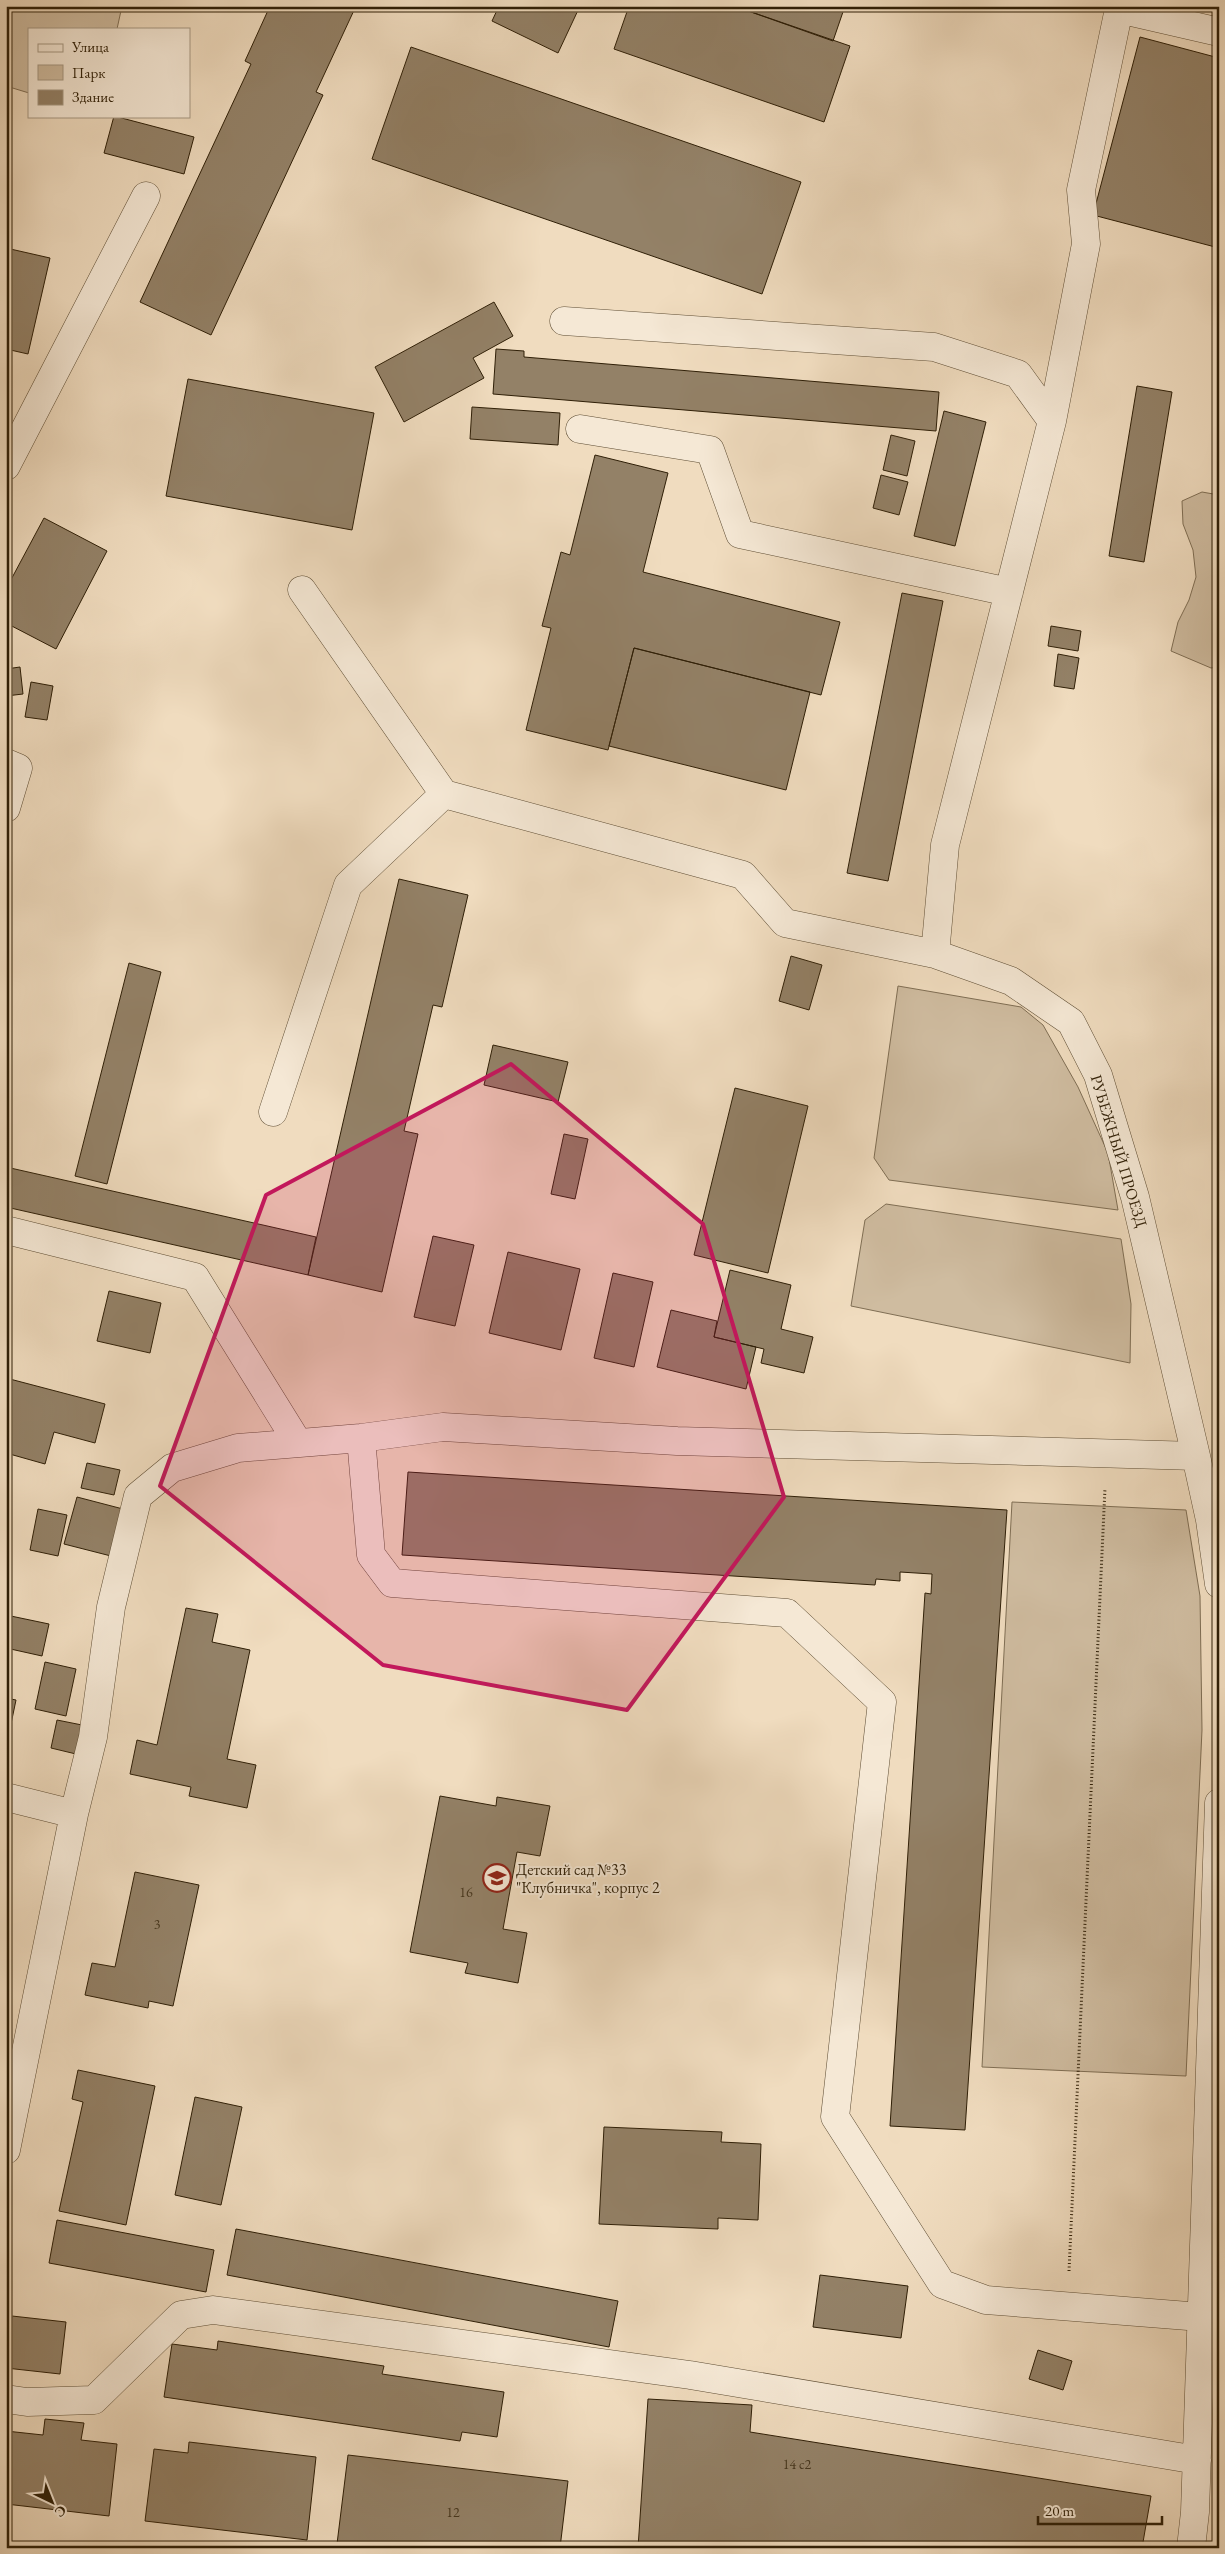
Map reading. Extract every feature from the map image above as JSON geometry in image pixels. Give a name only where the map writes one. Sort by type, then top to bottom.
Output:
[{"type":"street","points":[[935,954],[945,845],[1052,421],[1086,244],[1081,190],[1113,8],[1219,32]]},
{"type":"street","points":[[6,466],[146,196]]},
{"type":"street","points":[[564,321],[934,347],[1018,374],[1052,421]]},
{"type":"street","points":[[580,428],[710,450],[740,534],[1009,592]]},
{"type":"street","points":[[273,1112],[348,885],[444,794],[302,590]]},
{"type":"street","points":[[6,763],[18,768],[6,808]]},
{"type":"street","name":"РУБЕЖНЫЙ ПРОЕЗД","points":[[444,794],[743,875],[784,923],[935,954],[1011,981],[1071,1022],[1098,1075],[1135,1197],[1196,1456],[1214,1519],[1219,1584]]},
{"type":"street","points":[[6,1230],[195,1277],[298,1443]]},
{"type":"street","points":[[6,2150],[74,1814],[93,1737],[110,1607],[138,1496],[172,1468],[238,1448],[362,1438],[443,1427],[677,1441],[1196,1456]]},
{"type":"street","points":[[362,1438],[371,1555],[392,1583],[787,1613],[882,1702],[835,2117],[942,2284],[986,2300],[1067,2306],[1206,2334]]},
{"type":"street","points":[[6,1797],[74,1814]]},
{"type":"street","points":[[1191,2548],[1196,2512],[1197,2460],[1211,2268],[1219,1803]]},
{"type":"street","points":[[6,2399],[27,2402],[94,2400],[181,2315],[213,2310],[690,2375],[1197,2460]]},
{"type":"path","points":[[1067,2306],[1107,1453]]},
{"type":"highlighted area","points":[[511,1064],[703,1224],[784,1497],[627,1710],[383,1665],[160,1486],[266,1195]]},
{"type":"green space","points":[[6,6],[122,6],[117,28],[28,28],[28,93],[6,86]]},
{"type":"green space","points":[[1202,492],[1219,495],[1219,667],[1211,668],[1171,651],[1178,622],[1189,600],[1196,577],[1193,550],[1183,524],[1182,501]]},
{"type":"green space","points":[[898,986],[1021,1007],[1043,1025],[1078,1087],[1108,1153],[1118,1210],[889,1180],[874,1158]]},
{"type":"green space","points":[[886,1204],[1121,1239],[1131,1304],[1130,1363],[851,1306],[865,1220]]},
{"type":"green space","points":[[1012,1502],[1186,1510],[1200,1596],[1202,1730],[1186,2076],[982,2067]]},
{"type":"building","points":[[270,6],[356,6],[316,92],[323,95],[211,335],[140,302],[251,64],[245,61]]},
{"type":"building","points":[[499,6],[580,6],[558,53],[492,21]]},
{"type":"building","points":[[629,6],[734,6],[850,46],[824,122],[614,49]]},
{"type":"building","points":[[734,6],[845,6],[833,41]]},
{"type":"building","points":[[1140,37],[1219,58],[1219,248],[1093,215]]},
{"type":"building","points":[[411,47],[801,182],[762,294],[372,159]]},
{"type":"building","points":[[113,118],[122,118],[194,137],[184,174],[104,153]]},
{"type":"building","points":[[6,248],[50,258],[28,354],[6,349]]},
{"type":"building","points":[[494,302],[513,336],[473,358],[484,378],[404,422],[375,367]]},
{"type":"building","points":[[496,349],[524,351],[524,357],[939,392],[936,431],[493,394]]},
{"type":"building","points":[[188,379],[374,413],[352,530],[166,496]]},
{"type":"building","points":[[1137,386],[1172,392],[1144,562],[1109,556]]},
{"type":"building","points":[[472,407],[560,413],[558,445],[470,439]]},
{"type":"building","points":[[944,411],[986,422],[955,546],[914,536]]},
{"type":"building","points":[[891,435],[915,441],[907,476],[883,470]]},
{"type":"building","points":[[595,455],[668,473],[643,572],[840,622],[821,695],[634,648],[608,750],[526,730],[551,628],[542,626],[561,552],[570,555]]},
{"type":"building","points":[[881,475],[908,482],[899,515],[873,508]]},
{"type":"building","points":[[44,518],[107,551],[56,649],[6,623],[6,589]]},
{"type":"building","points":[[902,593],[943,601],[888,881],[847,873]]},
{"type":"building","points":[[1051,626],[1081,631],[1078,651],[1048,646]]},
{"type":"building","points":[[634,648],[810,692],[786,790],[609,746]]},
{"type":"building","points":[[1058,654],[1079,658],[1074,689],[1054,686]]},
{"type":"building","points":[[20,667],[23,694],[6,696],[6,669]]},
{"type":"building","points":[[31,682],[53,686],[47,720],[25,717]]},
{"type":"building","points":[[399,879],[468,895],[442,1007],[433,1005],[404,1131],[418,1134],[382,1292],[308,1275]]},
{"type":"building","points":[[791,956],[822,965],[809,1010],[779,1001]]},
{"type":"building","points":[[129,963],[161,972],[107,1184],[75,1176]]},
{"type":"building","points":[[493,1045],[568,1062],[558,1102],[484,1085]]},
{"type":"building","points":[[735,1088],[808,1106],[768,1273],[694,1255]]},
{"type":"building","points":[[564,1134],[588,1139],[575,1199],[551,1194]]},
{"type":"building","points":[[6,1167],[316,1237],[308,1275],[6,1207]]},
{"type":"building","points":[[433,1236],[474,1245],[455,1326],[414,1317]]},
{"type":"building","points":[[508,1252],[580,1269],[561,1350],[489,1333]]},
{"type":"building","points":[[730,1270],[791,1285],[781,1329],[813,1337],[804,1373],[761,1363],[764,1349],[714,1337]]},
{"type":"building","points":[[613,1273],[653,1282],[634,1367],[594,1358]]},
{"type":"building","points":[[109,1291],[161,1303],[150,1353],[97,1341]]},
{"type":"building","points":[[671,1310],[717,1321],[714,1337],[756,1347],[746,1389],[657,1367]]},
{"type":"building","points":[[6,1378],[105,1404],[95,1443],[54,1432],[45,1464],[6,1453]]},
{"type":"building","points":[[87,1463],[120,1470],[114,1495],[81,1488]]},
{"type":"building","points":[[408,1472],[1007,1510],[965,2130],[890,2126],[925,1593],[931,1594],[932,1574],[900,1572],[900,1581],[876,1579],[875,1585],[402,1555]]},
{"type":"building","points":[[77,1497],[123,1509],[111,1556],[64,1544]]},
{"type":"building","points":[[38,1509],[67,1515],[58,1556],[30,1550]]},
{"type":"building","points":[[186,1608],[218,1614],[212,1642],[250,1650],[227,1759],[256,1765],[247,1808],[189,1796],[191,1787],[130,1774],[137,1740],[157,1745]]},
{"type":"building","points":[[6,1615],[49,1624],[42,1656],[6,1648]]},
{"type":"building","points":[[45,1662],[76,1669],[66,1716],[35,1709]]},
{"type":"building","points":[[6,1698],[16,1700],[7,1743],[6,1743]]},
{"type":"building","points":[[57,1720],[82,1725],[76,1754],[51,1748]]},
{"type":"building","points":[[440,1796],[496,1806],[497,1797],[550,1806],[540,1856],[517,1852],[503,1929],[527,1933],[518,1983],[465,1973],[468,1963],[410,1952]]},
{"type":"building","points":[[135,1872],[199,1885],[173,2006],[149,2001],[148,2008],[85,1995],[92,1963],[115,1967]]},
{"type":"building","points":[[78,2070],[155,2086],[126,2225],[59,2211],[83,2102],[72,2099]]},
{"type":"building","points":[[195,2097],[242,2107],[221,2205],[175,2195]]},
{"type":"building","points":[[604,2127],[722,2132],[721,2142],[761,2144],[758,2220],[718,2218],[718,2229],[599,2224]]},
{"type":"building","points":[[57,2220],[214,2250],[206,2292],[49,2263]]},
{"type":"building","points":[[236,2229],[618,2301],[609,2347],[227,2275]]},
{"type":"building","points":[[820,2275],[908,2286],[901,2338],[813,2327]]},
{"type":"building","points":[[12,2316],[66,2322],[60,2374],[6,2368]]},
{"type":"building","points":[[218,2341],[384,2366],[382,2374],[504,2392],[497,2437],[462,2432],[460,2441],[164,2397],[172,2344],[217,2350]]},
{"type":"building","points":[[1038,2350],[1072,2361],[1063,2390],[1029,2379]]},
{"type":"building","points":[[648,2399],[752,2405],[750,2432],[1151,2496],[1142,2548],[638,2548]]},
{"type":"building","points":[[45,2419],[84,2423],[81,2440],[117,2444],[109,2516],[6,2504],[6,2431],[43,2435]]},
{"type":"building","points":[[189,2442],[316,2457],[307,2540],[145,2521],[154,2449],[188,2453]]},
{"type":"building","points":[[348,2455],[568,2481],[560,2548],[371,2548],[337,2544]]},
{"type":"place","name":"Детский сад №33 \"Клубничка\", корпус 2","points":[[497,1878]]}]
